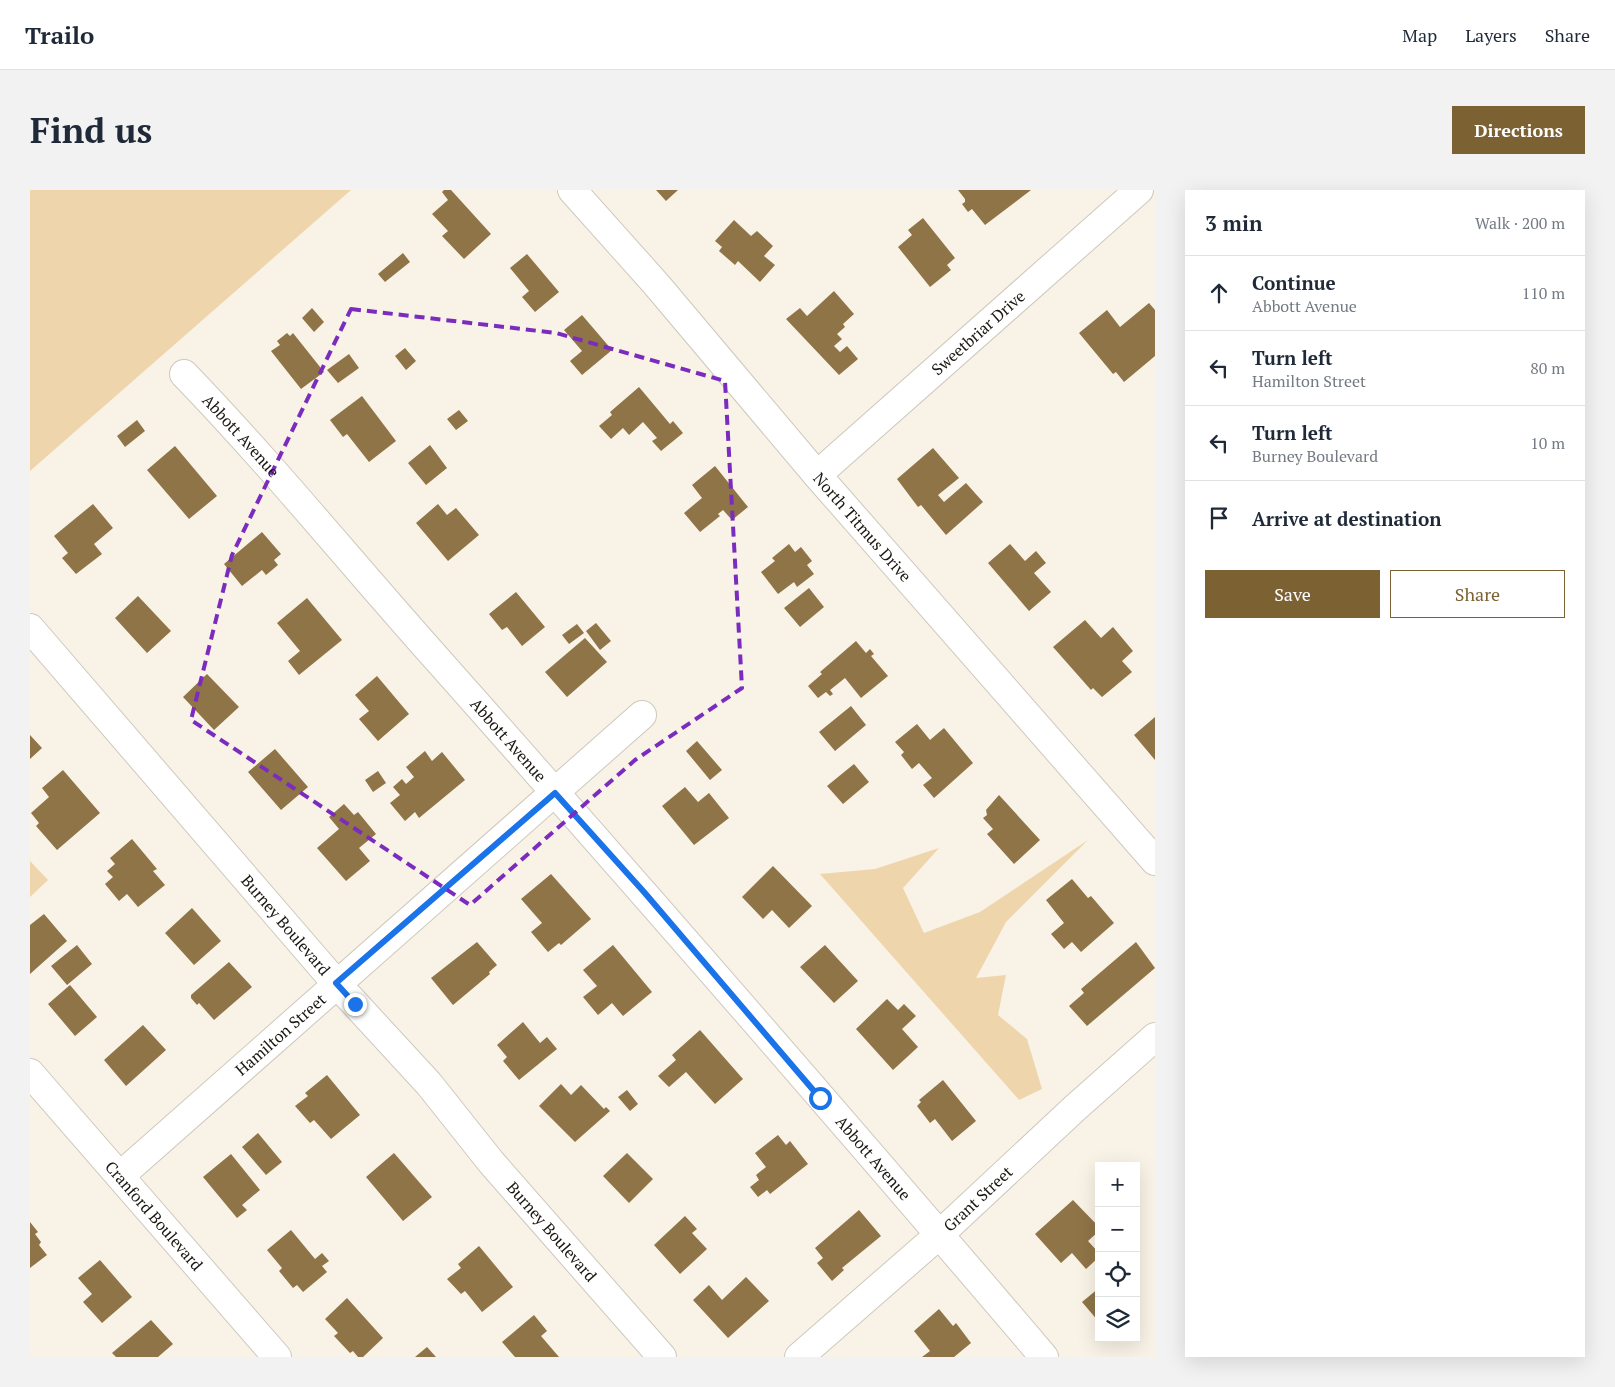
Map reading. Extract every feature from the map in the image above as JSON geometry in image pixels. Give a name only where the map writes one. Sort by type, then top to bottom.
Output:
[{"type":"street","name":"North Titmus Drive","points":[[572,190],[656,284],[817,475],[1155,861]]},
{"type":"street","name":"Sweetbriar Drive","points":[[817,475],[1139,190]]},
{"type":"street","name":"Abbott Avenue","points":[[184,374],[295,495],[644,892],[1044,1357]]},
{"type":"street","name":"Burney Boulevard","points":[[30,628],[336,983],[429,1084],[491,1162],[662,1357]]},
{"type":"street","name":"Hamilton Street","points":[[120,1176],[336,983],[642,715]]},
{"type":"street","name":"Grant Street","points":[[799,1357],[940,1234],[1075,1108],[1155,1037]]},
{"type":"street","name":"Cranford Boulevard","points":[[30,1074],[276,1357]]},
{"type":"highlighted area","points":[[351,309],[556,333],[725,381],[742,688],[635,760],[470,905],[191,720],[232,555]]},
{"type":"shaded area","points":[[30,190],[351,190],[30,471]]},
{"type":"shaded area","points":[[1088,840],[1006,922],[976,978],[1006,975],[998,1015],[1027,1039],[1042,1089],[1019,1100],[820,874],[875,869],[939,848],[903,888],[924,933],[980,912]]},
{"type":"shaded area","points":[[30,861],[48,880],[30,897]]},
{"type":"building","points":[[444,190],[451,190],[491,234],[464,259],[442,236],[448,231],[432,214],[448,200],[442,192]]},
{"type":"building","points":[[656,190],[678,190],[666,201]]},
{"type":"building","points":[[958,190],[1031,190],[985,225],[972,209],[968,212],[962,204],[965,202],[965,199]]},
{"type":"building","points":[[923,218],[955,258],[947,265],[951,270],[930,287],[898,247],[912,235],[908,230]]},
{"type":"building","points":[[734,220],[751,236],[757,231],[773,246],[764,256],[775,265],[760,282],[738,261],[735,265],[719,251],[722,247],[715,241]]},
{"type":"building","points":[[403,253],[410,262],[385,282],[378,274]]},
{"type":"building","points":[[527,254],[559,292],[535,312],[522,297],[529,291],[510,268]]},
{"type":"building","points":[[834,291],[854,314],[843,324],[845,327],[837,334],[842,339],[834,346],[840,352],[847,346],[858,359],[839,375],[786,319],[800,308],[807,316]]},
{"type":"building","points":[[1149,303],[1155,310],[1155,356],[1124,382],[1116,372],[1113,374],[1079,333],[1107,310],[1120,327]]},
{"type":"building","points":[[312,308],[324,322],[314,332],[302,318]]},
{"type":"building","points":[[582,315],[612,350],[582,375],[570,361],[582,351],[564,330]]},
{"type":"building","points":[[287,333],[290,336],[293,333],[324,372],[301,389],[271,351],[280,345],[277,341]]},
{"type":"building","points":[[405,348],[416,361],[406,370],[395,356]]},
{"type":"building","points":[[349,354],[359,368],[338,383],[327,370]]},
{"type":"building","points":[[639,387],[670,424],[673,421],[683,433],[661,451],[652,441],[657,438],[643,422],[629,435],[623,428],[611,439],[599,426],[612,415],[610,412]]},
{"type":"building","points":[[362,396],[396,441],[369,462],[347,434],[343,437],[330,420]]},
{"type":"building","points":[[459,410],[468,421],[456,430],[447,419]]},
{"type":"building","points":[[137,420],[145,431],[125,447],[117,436]]},
{"type":"building","points":[[430,445],[447,468],[426,485],[408,463]]},
{"type":"building","points":[[175,446],[217,496],[189,519],[147,470]]},
{"type":"building","points":[[933,448],[959,478],[938,495],[944,502],[966,483],[983,502],[946,535],[921,505],[918,507],[897,479]]},
{"type":"building","points":[[715,466],[748,507],[732,520],[723,510],[718,514],[720,516],[700,532],[684,513],[702,498],[692,485]]},
{"type":"building","points":[[93,504],[113,528],[94,544],[102,554],[76,574],[62,558],[68,553],[54,536]]},
{"type":"building","points":[[438,504],[447,515],[456,508],[479,535],[448,561],[416,523]]},
{"type":"building","points":[[262,532],[281,554],[274,560],[278,565],[266,575],[262,570],[242,586],[224,564]]},
{"type":"building","points":[[789,544],[795,552],[801,547],[812,561],[807,565],[814,574],[797,587],[794,582],[778,594],[761,572],[775,561],[772,558]]},
{"type":"building","points":[[1010,544],[1025,561],[1036,551],[1046,563],[1034,573],[1051,592],[1029,611],[988,563]]},
{"type":"building","points":[[809,588],[824,607],[800,627],[784,608]]},
{"type":"building","points":[[516,592],[545,627],[522,646],[507,627],[502,630],[489,614]]},
{"type":"building","points":[[138,596],[171,631],[147,653],[115,618]]},
{"type":"building","points":[[307,598],[342,640],[299,675],[288,661],[300,651],[277,623]]},
{"type":"building","points":[[1085,620],[1101,638],[1113,627],[1133,651],[1122,661],[1132,672],[1102,697],[1093,688],[1091,690],[1053,647]]},
{"type":"building","points":[[596,623],[611,641],[600,650],[586,631]]},
{"type":"building","points":[[577,624],[584,633],[569,644],[562,635]]},
{"type":"building","points":[[585,638],[607,662],[567,697],[545,672]]},
{"type":"building","points":[[856,641],[866,653],[870,649],[874,654],[871,656],[888,676],[861,698],[845,678],[830,690],[833,694],[830,696],[826,692],[818,698],[808,686],[822,674],[820,672]]},
{"type":"building","points":[[207,674],[239,707],[214,730],[183,697]]},
{"type":"building","points":[[377,676],[409,714],[378,741],[359,719],[369,711],[355,695]]},
{"type":"building","points":[[851,706],[866,725],[835,751],[819,732]]},
{"type":"building","points":[[1155,717],[1155,760],[1134,735]]},
{"type":"building","points":[[917,724],[930,740],[944,728],[973,763],[934,798],[923,785],[932,778],[919,763],[912,769],[901,755],[904,752],[895,742]]},
{"type":"building","points":[[30,735],[42,748],[30,759]]},
{"type":"building","points":[[697,741],[722,770],[710,780],[686,751]]},
{"type":"building","points":[[275,749],[308,787],[281,810],[248,772]]},
{"type":"building","points":[[425,751],[432,761],[442,752],[465,780],[419,818],[415,812],[405,821],[390,803],[400,795],[393,787],[402,779],[406,784],[414,777],[406,767]]},
{"type":"building","points":[[854,764],[869,782],[843,804],[827,786]]},
{"type":"building","points":[[63,770],[100,813],[57,850],[36,826],[39,823],[31,813],[49,797],[42,788]]},
{"type":"building","points":[[378,771],[386,783],[373,792],[365,780]]},
{"type":"building","points":[[685,787],[698,802],[709,793],[729,818],[694,845],[662,806]]},
{"type":"building","points":[[999,795],[1040,840],[1014,864],[987,834],[993,829],[983,818],[987,815],[986,810]]},
{"type":"building","points":[[344,804],[354,815],[358,812],[376,834],[359,848],[370,861],[346,881],[317,848],[339,829],[329,817]]},
{"type":"building","points":[[132,839],[157,869],[153,871],[165,885],[138,907],[127,894],[119,901],[105,884],[113,877],[107,871],[115,864],[110,858]]},
{"type":"building","points":[[773,866],[812,906],[789,928],[772,910],[763,919],[742,897]]},
{"type":"building","points":[[551,874],[591,919],[561,945],[559,943],[548,952],[531,932],[542,923],[521,899]]},
{"type":"building","points":[[1072,879],[1088,898],[1091,896],[1114,923],[1081,952],[1072,942],[1064,949],[1051,934],[1064,923],[1046,900]]},
{"type":"building","points":[[192,908],[221,941],[194,965],[165,933]]},
{"type":"building","points":[[44,914],[67,941],[30,974],[30,925]]},
{"type":"building","points":[[477,942],[497,965],[489,972],[490,974],[453,1005],[431,978]]},
{"type":"building","points":[[1136,942],[1155,968],[1087,1026],[1069,1006],[1084,993],[1081,989]]},
{"type":"building","points":[[77,945],[92,964],[67,985],[51,966]]},
{"type":"building","points":[[613,945],[652,992],[623,1016],[612,1003],[598,1015],[583,997],[597,986],[583,970]]},
{"type":"building","points":[[825,945],[858,981],[834,1003],[800,967]]},
{"type":"building","points":[[229,962],[252,987],[214,1020],[199,1003],[197,1005],[191,998],[191,995]]},
{"type":"building","points":[[70,985],[97,1017],[75,1036],[48,1004]]},
{"type":"building","points":[[887,999],[898,1010],[904,1004],[916,1016],[902,1029],[918,1047],[893,1070],[856,1029]]},
{"type":"building","points":[[523,1022],[540,1043],[547,1037],[557,1049],[519,1080],[503,1061],[507,1057],[497,1045]]},
{"type":"building","points":[[143,1025],[166,1050],[126,1086],[104,1060]]},
{"type":"building","points":[[700,1030],[743,1079],[715,1104],[686,1072],[669,1087],[658,1076],[676,1060],[672,1055]]},
{"type":"building","points":[[327,1075],[360,1115],[331,1139],[314,1120],[310,1123],[295,1106],[308,1096],[305,1093]]},
{"type":"building","points":[[943,1080],[976,1121],[952,1141],[935,1119],[930,1123],[917,1106],[921,1102],[919,1100]]},
{"type":"building","points":[[561,1084],[571,1095],[581,1085],[604,1109],[606,1107],[610,1111],[575,1142],[539,1106]]},
{"type":"building","points":[[627,1090],[638,1104],[630,1111],[618,1097]]},
{"type":"building","points":[[258,1133],[282,1162],[266,1175],[242,1147]]},
{"type":"building","points":[[778,1135],[786,1145],[790,1141],[808,1164],[770,1194],[767,1190],[758,1197],[750,1187],[759,1180],[756,1175],[766,1167],[755,1153]]},
{"type":"building","points":[[394,1153],[432,1197],[403,1221],[366,1177]]},
{"type":"building","points":[[627,1153],[653,1179],[629,1203],[603,1176]]},
{"type":"building","points":[[231,1154],[260,1190],[242,1205],[247,1210],[237,1218],[203,1177]]},
{"type":"building","points":[[1073,1200],[1095,1223],[1095,1235],[1088,1241],[1095,1249],[1095,1261],[1086,1269],[1072,1253],[1061,1263],[1035,1234]]},
{"type":"building","points":[[859,1210],[881,1236],[842,1268],[844,1270],[832,1281],[817,1263],[823,1258],[815,1248]]},
{"type":"building","points":[[685,1216],[697,1229],[692,1233],[707,1249],[680,1274],[654,1245]]},
{"type":"building","points":[[30,1222],[38,1232],[35,1234],[41,1242],[39,1245],[47,1255],[30,1268]]},
{"type":"building","points":[[291,1230],[315,1259],[322,1253],[329,1261],[322,1266],[327,1272],[303,1292],[297,1285],[293,1288],[279,1271],[282,1268],[267,1250]]},
{"type":"building","points":[[479,1246],[513,1287],[482,1312],[465,1291],[461,1294],[447,1279],[461,1268],[458,1264]]},
{"type":"building","points":[[100,1260],[132,1297],[102,1323],[83,1302],[92,1294],[78,1278]]},
{"type":"building","points":[[746,1277],[769,1301],[728,1338],[693,1300],[709,1285],[722,1300]]},
{"type":"building","points":[[1095,1291],[1095,1317],[1082,1302]]},
{"type":"building","points":[[347,1298],[383,1338],[363,1357],[358,1357],[353,1351],[350,1353],[334,1336],[338,1333],[325,1319]]},
{"type":"building","points":[[939,1309],[953,1326],[956,1323],[971,1343],[954,1357],[922,1357],[930,1351],[914,1331]]},
{"type":"building","points":[[534,1315],[547,1331],[541,1336],[559,1357],[515,1357],[502,1342]]},
{"type":"building","points":[[151,1320],[173,1344],[158,1357],[116,1357],[112,1353]]},
{"type":"building","points":[[427,1347],[436,1357],[415,1357]]},
{"type":"route","points":[[355,1004],[336,983],[555,793],[644,892],[820,1098]]}]
